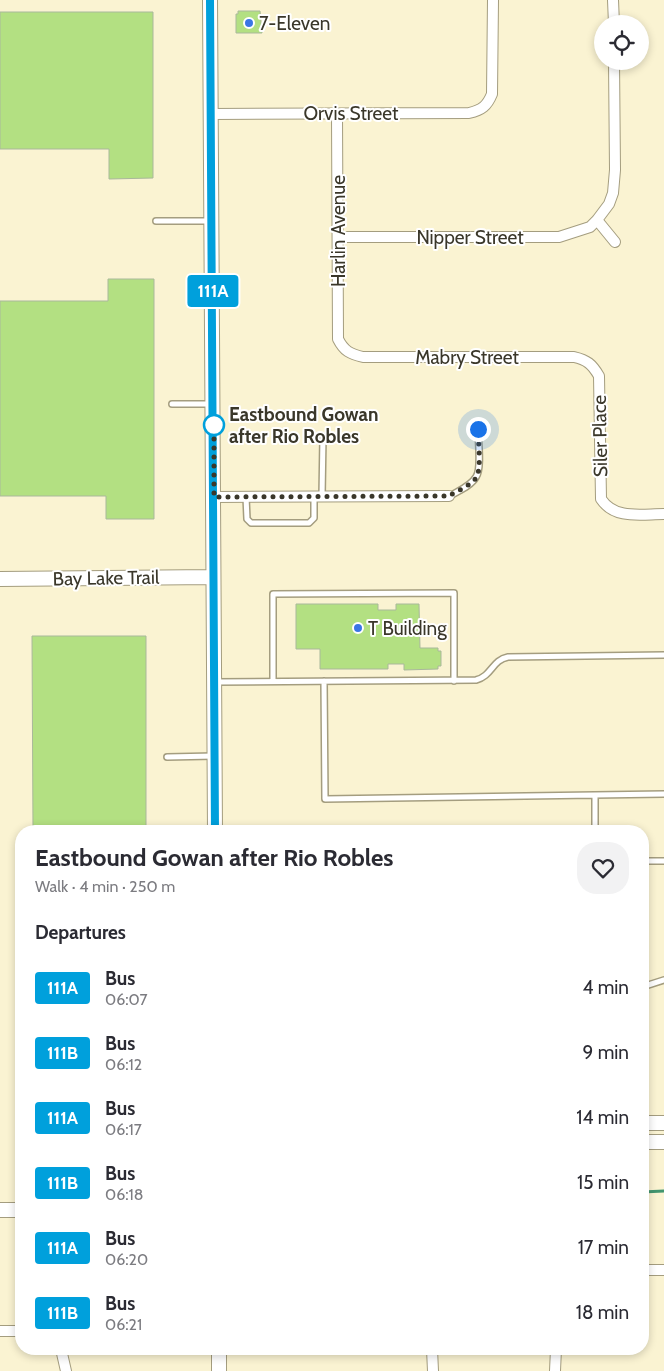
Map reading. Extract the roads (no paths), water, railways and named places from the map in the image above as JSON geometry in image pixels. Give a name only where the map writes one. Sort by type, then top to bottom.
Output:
[{"type":"street","points":[[210,0],[215,825]]},
{"type":"street","name":"Orvis Street","points":[[212,114],[469,113],[478,111],[487,105],[492,94],[493,0]]},
{"type":"street","points":[[613,0],[614,15]]},
{"type":"street","points":[[614,70],[613,193],[609,204],[598,220],[615,242]]},
{"type":"street","name":"Harlin Avenue","points":[[337,114],[338,338],[342,347]]},
{"type":"street","name":"Nipper Street","points":[[338,237],[559,238],[590,227],[598,220]]},
{"type":"street","name":"Mabry Street","points":[[342,347],[350,354],[363,358],[574,356],[586,359],[593,365]]},
{"type":"street","name":"Siler Place","points":[[593,365],[599,376],[602,499],[606,506],[619,514],[664,514]]},
{"type":"street","points":[[214,497],[449,496]]},
{"type":"street","name":"Bay Lake Trail","points":[[0,579],[212,577]]},
{"type":"street","points":[[649,1123],[664,1123]]},
{"type":"street","points":[[649,1142],[664,1142]]},
{"type":"street","points":[[0,1210],[15,1210]]},
{"type":"street","points":[[649,1270],[664,1270]]},
{"type":"street","points":[[0,1331],[15,1331]]},
{"type":"street","points":[[62,1355],[66,1371]]},
{"type":"street","points":[[219,1355],[220,1371]]},
{"type":"street","points":[[432,1355],[433,1371]]},
{"type":"street","points":[[555,1371],[556,1355]]},
{"type":"lane","points":[[156,222],[212,221]]},
{"type":"lane","points":[[172,404],[213,404]]},
{"type":"lane","points":[[449,496],[472,482],[477,476],[479,469],[478,429]]},
{"type":"lane","points":[[246,497],[247,519],[251,523],[309,523],[314,518],[318,497],[323,437]]},
{"type":"lane","points":[[273,682],[273,594],[444,593],[454,593],[454,681]]},
{"type":"lane","points":[[214,682],[476,680],[490,673],[497,662],[508,657],[664,655]]},
{"type":"lane","points":[[324,681],[325,799],[664,794]]},
{"type":"lane","points":[[167,757],[214,756]]},
{"type":"lane","points":[[594,795],[595,825]]},
{"type":"lane","points":[[649,861],[664,861]]},
{"type":"lane","points":[[649,985],[664,980]]},
{"type":"waterway","points":[[649,1192],[664,1191]]},
{"type":"place","name":"7-Eleven","points":[[249,23]]},
{"type":"place","name":"Eastbound Gowan after Rio Robles","points":[[214,425]]},
{"type":"place","name":"T Building","points":[[358,628]]}]
